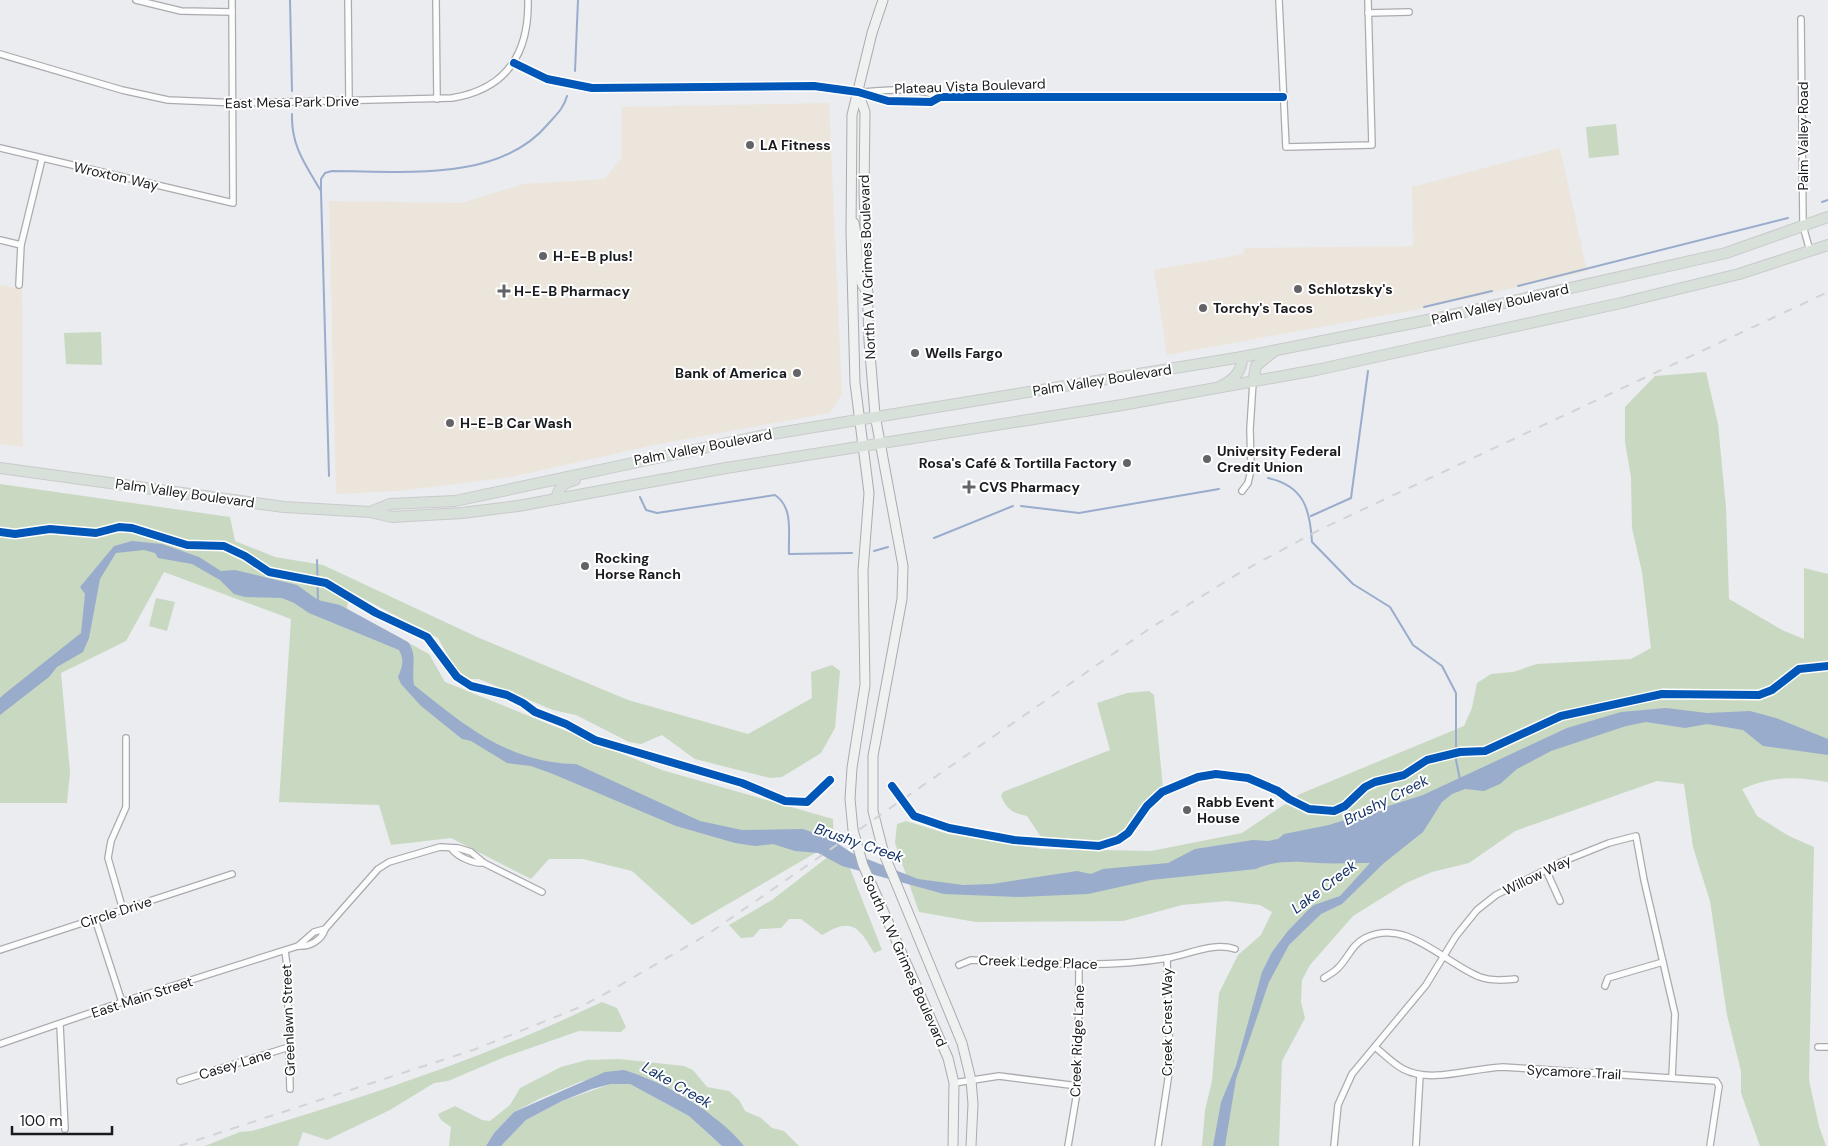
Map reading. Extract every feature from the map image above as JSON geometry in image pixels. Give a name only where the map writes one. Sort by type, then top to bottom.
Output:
[{"type":"highway","name":"Palm Valley Boulevard","points":[[370,512],[390,504],[455,500],[472,497],[641,459],[875,415],[1242,357],[1433,319],[1726,253],[1828,217]]},
{"type":"highway","name":"Palm Valley Boulevard","points":[[0,468],[284,507],[370,512],[392,517],[462,514],[1253,382],[1419,348],[1621,303],[1739,274],[1828,245]]},
{"type":"highway","points":[[1253,382],[1256,366],[1276,350]]},
{"type":"highway","points":[[1218,388],[1239,372],[1243,365],[1242,357]]},
{"type":"highway","points":[[556,499],[559,488],[567,482],[635,467],[641,459]]},
{"type":"main road","name":"North A W Grimes Boulevard","points":[[859,418],[853,333],[852,115],[872,33],[883,0]]},
{"type":"main road","name":"North A W Grimes Boulevard","points":[[858,92],[865,112],[864,173],[868,292],[875,415],[879,443]]},
{"type":"main road","points":[[851,208],[857,235],[859,277],[863,288],[868,292]]},
{"type":"main road","name":"South A W Grimes Boulevard","points":[[859,418],[869,493],[863,571],[865,669],[863,702],[852,768],[850,800],[858,850],[879,906],[938,1032],[954,1084],[953,1146]]},
{"type":"main road","name":"South A W Grimes Boulevard","points":[[879,443],[903,566],[902,599],[873,756],[874,815],[884,854],[962,1042],[971,1080],[973,1104],[970,1146]]},
{"type":"street","points":[[136,0],[181,11],[232,12]]},
{"type":"street","points":[[232,0],[232,103]]},
{"type":"street","points":[[348,0],[349,101]]},
{"type":"street","points":[[436,0],[437,99]]},
{"type":"street","name":"East Mesa Park Drive","points":[[0,54],[145,96],[191,102],[437,99],[477,93],[514,63],[526,33],[528,0]]},
{"type":"street","points":[[1279,0],[1286,147],[1372,145],[1368,0]]},
{"type":"street","points":[[1368,13],[1409,12]]},
{"type":"street","name":"Palm Valley Road","points":[[1801,20],[1803,226],[1810,251]]},
{"type":"street","name":"Plateau Vista Boulevard","points":[[514,63],[547,79],[592,88],[814,86],[858,92],[888,101],[931,102],[940,97]]},
{"type":"street","name":"Plateau Vista Boulevard","points":[[858,92],[890,90],[931,93],[940,97],[1283,96]]},
{"type":"street","name":"Wroxton Way","points":[[0,148],[233,203],[232,103]]},
{"type":"street","points":[[19,285],[21,245],[42,159]]},
{"type":"street","points":[[0,240],[21,245]]},
{"type":"street","points":[[1242,491],[1248,482],[1251,470],[1250,429],[1253,382]]},
{"type":"street","points":[[122,910],[108,858],[111,841],[126,807],[126,738]]},
{"type":"street","name":"Willow Way","points":[[1334,1146],[1336,1116],[1342,1094],[1356,1069],[1426,985],[1462,927],[1485,902],[1580,854],[1636,836],[1675,1014],[1672,1077]]},
{"type":"street","name":"East Main Street","points":[[0,1044],[60,1025],[122,1002],[298,946],[310,945],[320,938],[325,929],[383,865],[440,847],[452,849],[468,860],[484,863],[542,892]]},
{"type":"street","points":[[1546,870],[1560,901]]},
{"type":"street","name":"Circle Drive","points":[[0,950],[232,874]]},
{"type":"street","points":[[95,919],[122,1002]]},
{"type":"street","points":[[1324,978],[1338,968],[1353,946],[1365,938],[1380,933],[1404,935],[1480,977],[1514,979]]},
{"type":"street","name":"Creek Ledge Place","points":[[960,965],[971,960],[1079,966],[1167,958],[1222,945],[1235,950]]},
{"type":"street","name":"Greenlawn Street","points":[[285,950],[288,966],[290,1089]]},
{"type":"street","name":"Creek Crest Way","points":[[1158,1146],[1170,1066],[1167,958]]},
{"type":"street","points":[[1605,986],[1608,978],[1663,962]]},
{"type":"street","name":"Creek Ridge Lane","points":[[1068,1146],[1078,1086],[1079,966]]},
{"type":"street","points":[[60,1025],[66,1129]]},
{"type":"street","name":"Sycamore Trail","points":[[1375,1046],[1399,1067],[1420,1076],[1503,1067],[1716,1081],[1718,1084],[1710,1146]]},
{"type":"street","name":"Casey Lane","points":[[180,1081],[289,1047]]},
{"type":"street","points":[[1818,1047],[1828,1047]]},
{"type":"street","points":[[954,1084],[999,1076],[1078,1086]]},
{"type":"street","points":[[1416,1146],[1420,1076]]},
{"type":"shaded area","points":[[829,103],[842,394],[830,413],[659,444],[511,477],[399,491],[336,494],[329,201],[462,203],[523,184],[604,179],[621,159],[622,107]]},
{"type":"shaded area","points":[[1560,148],[1587,271],[1425,308],[1167,355],[1154,270],[1243,254],[1245,248],[1413,246],[1412,187]]},
{"type":"shaded area","points":[[0,285],[22,289],[23,447],[0,444]]},
{"type":"green space","points":[[1616,124],[1619,155],[1589,158],[1586,127]]},
{"type":"green space","points":[[101,332],[102,365],[66,364],[64,333]]},
{"type":"green space","points":[[1706,372],[1718,424],[1726,508],[1729,599],[1784,631],[1804,639],[1804,568],[1828,574],[1828,782],[1785,778],[1765,781],[1742,789],[1757,816],[1789,836],[1814,847],[1809,1080],[1819,1126],[1826,1146],[1760,1146],[1741,1093],[1741,1071],[1727,1015],[1710,901],[1693,847],[1684,784],[1657,781],[1515,831],[1469,863],[1432,872],[1406,883],[1353,916],[1310,965],[1302,980],[1301,1002],[1305,1018],[1282,1061],[1279,1146],[1202,1146],[1205,1110],[1212,1081],[1219,993],[1238,955],[1261,935],[1272,912],[1260,905],[1227,901],[1182,905],[1123,921],[976,922],[919,912],[895,843],[897,824],[906,821],[948,834],[1042,849],[1151,851],[1242,833],[1300,794],[1464,726],[1472,708],[1477,683],[1491,674],[1513,672],[1537,664],[1631,659],[1651,648],[1642,572],[1632,528],[1631,477],[1625,442],[1625,407],[1655,376]]},
{"type":"green space","points":[[0,484],[230,517],[235,541],[275,557],[323,565],[477,637],[628,700],[748,734],[812,698],[811,672],[832,665],[840,671],[835,728],[821,753],[782,777],[770,778],[695,759],[662,735],[641,744],[629,742],[576,715],[553,710],[479,679],[469,679],[457,672],[438,638],[349,591],[347,609],[429,654],[445,682],[662,770],[833,819],[834,842],[692,925],[632,871],[583,859],[549,859],[531,879],[451,838],[391,845],[379,805],[279,802],[291,619],[164,572],[126,641],[61,673],[70,772],[67,803],[0,803]]},
{"type":"green space","points":[[156,598],[175,602],[167,631],[149,626]]},
{"type":"green space","points":[[1149,691],[1154,695],[1163,788],[1142,809],[1128,831],[1113,841],[1081,843],[1043,840],[1027,816],[1018,814],[1008,808],[1001,796],[1003,792],[1110,750],[1097,703],[1127,693]]},
{"type":"green space","points":[[829,856],[849,866],[882,950],[874,953],[859,931],[847,926],[840,926],[822,935],[801,919],[789,919],[781,928],[760,929],[753,937],[741,938],[729,925],[772,900]]},
{"type":"green space","points":[[602,1002],[617,1008],[626,1027],[621,1032],[579,1031],[507,1056],[448,1081],[434,1083],[390,1110],[327,1140],[303,1132],[298,1146],[205,1146],[240,1132],[252,1131],[385,1089],[516,1040]]},
{"type":"green space","points":[[619,1059],[684,1066],[693,1070],[707,1087],[729,1091],[739,1100],[745,1111],[761,1118],[772,1128],[784,1131],[799,1146],[744,1146],[713,1116],[642,1076],[582,1081],[514,1112],[494,1133],[486,1146],[449,1146],[451,1127],[441,1120],[438,1114],[455,1106],[482,1120],[490,1121],[510,1105],[520,1088],[561,1067],[587,1060]]},
{"type":"green space","points":[[611,1084],[630,1084],[689,1116],[722,1146],[501,1146],[526,1120],[562,1101]]},
{"type":"water","points":[[132,541],[162,544],[199,557],[221,571],[235,570],[297,585],[318,600],[340,605],[408,642],[414,657],[414,685],[469,727],[508,749],[529,757],[552,762],[576,764],[700,821],[742,830],[803,829],[831,839],[852,853],[918,879],[963,885],[992,884],[1077,871],[1091,874],[1103,869],[1168,863],[1195,849],[1253,840],[1268,841],[1278,839],[1284,834],[1329,825],[1423,795],[1567,728],[1621,712],[1666,708],[1707,713],[1750,711],[1776,718],[1828,739],[1828,755],[1763,746],[1743,730],[1707,724],[1685,728],[1646,722],[1626,726],[1551,751],[1517,769],[1500,784],[1484,791],[1465,789],[1452,794],[1442,802],[1423,832],[1384,863],[1342,904],[1321,914],[1289,945],[1269,982],[1236,1079],[1225,1146],[1213,1146],[1221,1102],[1236,1066],[1262,972],[1272,952],[1287,932],[1308,910],[1314,905],[1340,896],[1370,863],[1286,862],[1256,869],[1151,880],[1088,894],[1020,897],[944,894],[842,866],[818,853],[795,851],[773,844],[755,846],[735,843],[676,826],[531,766],[507,763],[471,741],[462,739],[421,706],[401,684],[398,677],[402,667],[399,650],[309,613],[282,598],[245,597],[234,594],[220,580],[192,564],[158,558],[155,553],[144,550],[116,553],[100,579],[89,638],[83,652],[57,667],[49,677],[0,715],[0,698],[81,633],[85,594],[80,587],[114,546]]},
{"type":"water","points":[[624,1070],[656,1082],[689,1100],[720,1122],[744,1146],[722,1146],[689,1116],[630,1084],[611,1084],[592,1089],[562,1101],[526,1120],[501,1146],[486,1146],[494,1133],[514,1112],[605,1072]]},
{"type":"waterway","points":[[290,0],[292,91]]},
{"type":"waterway","points":[[575,71],[578,0]]},
{"type":"waterway","points":[[321,191],[321,179],[325,173],[332,171],[418,172],[448,170],[476,165],[503,156],[527,143],[548,124],[562,108],[567,96]]},
{"type":"waterway","points":[[292,114],[294,136],[300,154],[321,191],[329,476]]},
{"type":"waterway","points":[[1822,202],[1828,200]]},
{"type":"waterway","points":[[1518,286],[1788,218]]},
{"type":"waterway","points":[[1424,307],[1492,291]]},
{"type":"waterway","points":[[1311,516],[1351,498],[1368,371]]},
{"type":"waterway","points":[[1268,478],[1290,487],[1303,501],[1307,509],[1312,542],[1353,584],[1390,607],[1413,645],[1442,666],[1456,693],[1456,760],[1460,780]]},
{"type":"waterway","points":[[1021,506],[1079,513],[1219,489]]},
{"type":"waterway","points":[[640,497],[646,510],[657,513],[775,495],[781,500],[788,514],[789,554],[852,553]]},
{"type":"waterway","points":[[934,538],[1013,506]]},
{"type":"waterway","points":[[874,551],[888,547]]},
{"type":"waterway","points":[[317,560],[318,603]]},
{"type":"railway","points":[[179,1146],[476,1049],[580,1007],[708,934],[1149,629],[1241,572],[1319,530],[1828,292]]},
{"type":"cycle path","points":[[514,63],[547,79],[592,88],[814,86],[858,92],[888,101],[931,102],[940,97],[1283,97]]},
{"type":"cycle path","points":[[0,532],[15,534],[50,529],[96,533],[119,527],[132,528],[187,545],[224,546],[245,556],[269,572],[326,583],[376,613],[427,637],[457,677],[471,686],[507,695],[535,712],[566,724],[595,740],[742,783],[785,801],[807,802],[830,780]]},
{"type":"cycle path","points":[[892,786],[914,816],[949,828],[1014,840],[1099,846],[1118,840],[1128,833],[1147,806],[1162,792],[1198,777],[1216,774],[1248,778],[1278,791],[1309,809],[1334,811],[1345,806],[1365,787],[1375,782],[1404,775],[1427,760],[1460,752],[1485,751],[1561,716],[1662,694],[1759,695],[1772,690],[1799,669],[1828,666]]},
{"type":"place","name":"LA Fitness","points":[[750,145]]},
{"type":"place","name":"H-E-B plus!","points":[[543,256]]},
{"type":"place","name":"Schlotzsky's","points":[[1298,289]]},
{"type":"place","name":"H-E-B Pharmacy","points":[[504,291]]},
{"type":"place","name":"Torchy's Tacos","points":[[1203,308]]},
{"type":"place","name":"Wells Fargo","points":[[915,353]]},
{"type":"place","name":"Bank of America","points":[[797,373]]},
{"type":"place","name":"H-E-B Car Wash","points":[[450,423]]},
{"type":"place","name":"University Federal Credit Union","points":[[1207,459]]},
{"type":"place","name":"Rosa's Café & Tortilla Factory","points":[[1127,463]]},
{"type":"place","name":"CVS Pharmacy","points":[[969,487]]},
{"type":"place","name":"Rocking Horse Ranch","points":[[585,566]]},
{"type":"place","name":"Rabb Event House","points":[[1187,810]]},
{"type":"water label","name":"Brushy Creek","points":[[1386,800]]},
{"type":"water label","name":"Brushy Creek","points":[[859,843]]},
{"type":"water label","name":"Lake Creek","points":[[1324,887]]},
{"type":"water label","name":"Lake Creek","points":[[677,1085]]}]
